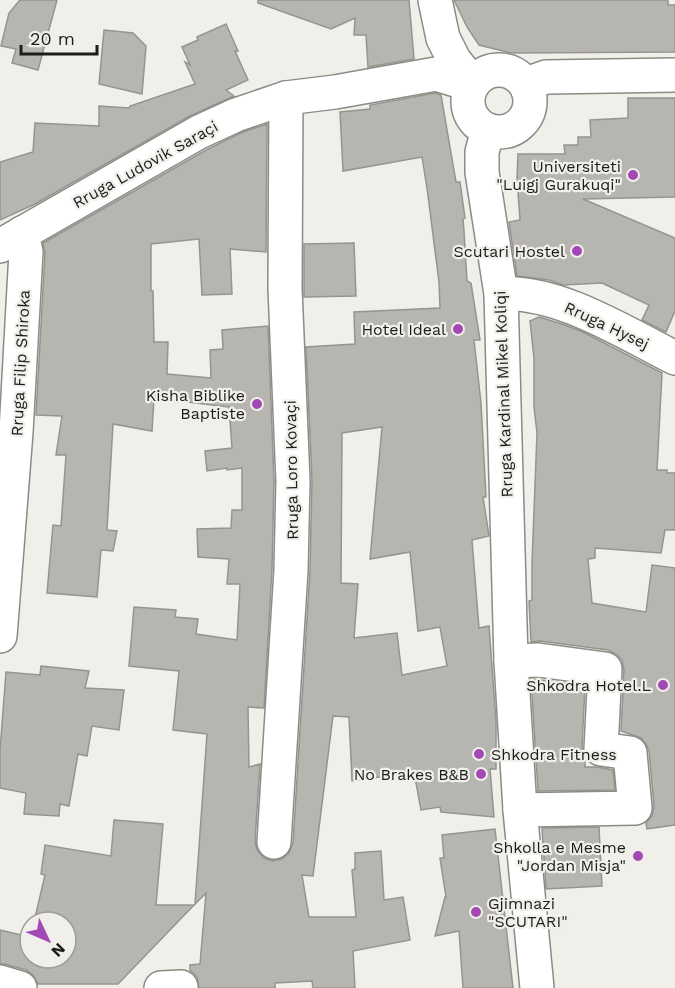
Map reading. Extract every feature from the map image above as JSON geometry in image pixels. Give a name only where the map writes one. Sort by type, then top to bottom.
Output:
[{"type":"street","points":[[435,0],[443,38],[454,60],[473,84]]},
{"type":"street","points":[[495,70],[509,71],[519,77],[527,88],[530,100],[528,112],[521,122],[511,129],[499,132],[488,130],[478,124],[471,115],[468,105],[469,94],[473,84],[483,74],[495,70]]},
{"type":"street","name":"Rruga Ludovik Saraçi","points":[[11,240],[199,132],[236,116],[436,74],[473,84]]},
{"type":"street","points":[[527,88],[535,81],[546,77],[675,75]]},
{"type":"street","name":"Rruga Loro Kovaçi","points":[[274,842],[291,570],[294,481],[285,288],[306,101]]},
{"type":"street","name":"Rruga Kardinal Mikel Koliqi","points":[[488,130],[482,152],[482,172],[501,294],[511,661],[520,810],[537,988]]},
{"type":"street","name":"Rruga Filip Shiroka","points":[[0,636],[16,432],[26,252],[11,240]]},
{"type":"street","name":"Rruga Hysej","points":[[501,294],[530,295],[585,312],[675,358]]},
{"type":"street","points":[[511,661],[538,660],[605,669],[601,749],[630,753],[635,808],[520,810]]},
{"type":"street","points":[[0,982],[20,988]]},
{"type":"building","points":[[20,0],[57,0],[38,70],[12,63],[16,49],[1,46],[9,13]]},
{"type":"building","points":[[258,0],[409,0],[414,59],[368,67],[366,35],[354,35],[355,18],[331,29],[258,3]]},
{"type":"building","points":[[454,0],[668,0],[668,5],[675,5],[675,52],[511,53],[479,45]]},
{"type":"building","points":[[226,24],[248,80],[226,90],[234,96],[190,116],[35,204],[0,220],[0,162],[33,152],[35,123],[99,126],[99,106],[129,108],[195,84],[185,62],[190,65],[182,47],[198,40],[197,37]]},
{"type":"building","points":[[104,30],[133,33],[146,46],[142,94],[99,84]]},
{"type":"building","points":[[435,93],[441,95],[456,182],[460,182],[465,218],[463,219],[467,281],[471,283],[480,340],[474,340],[481,403],[486,497],[483,497],[489,536],[472,540],[479,628],[489,626],[496,721],[496,769],[490,769],[494,817],[441,812],[440,807],[421,810],[414,772],[352,781],[349,717],[333,716],[313,876],[302,875],[309,917],[356,917],[352,870],[355,869],[355,853],[381,851],[384,900],[403,897],[410,940],[353,951],[355,988],[313,988],[312,981],[275,983],[275,988],[199,988],[197,977],[190,970],[190,965],[200,964],[206,893],[195,904],[207,734],[173,730],[179,671],[129,666],[134,607],[176,610],[175,617],[198,619],[196,634],[237,640],[240,584],[227,584],[229,559],[198,557],[197,529],[231,528],[232,510],[242,510],[242,468],[207,471],[205,451],[232,448],[229,407],[154,398],[152,431],[113,424],[107,530],[117,531],[113,551],[101,550],[97,597],[47,593],[53,525],[61,526],[66,455],[56,455],[62,416],[36,415],[45,253],[43,243],[208,149],[243,132],[267,124],[266,252],[230,249],[232,294],[202,295],[199,239],[151,244],[151,291],[153,291],[154,342],[168,342],[167,374],[211,378],[210,350],[223,349],[222,330],[268,326],[274,481],[272,569],[264,708],[248,707],[249,767],[260,764],[255,841],[257,850],[264,858],[273,861],[282,859],[289,853],[293,843],[310,571],[312,480],[306,347],[355,344],[354,312],[440,308],[439,282],[422,157],[343,171],[340,112],[370,109],[370,105]],"holes":[[[382,427],[370,559],[410,552],[418,631],[440,627],[447,666],[402,675],[397,633],[354,638],[358,584],[341,583],[342,433]]]},
{"type":"building","points":[[628,98],[675,98],[675,197],[583,199],[675,238],[675,311],[666,332],[642,320],[649,305],[602,283],[563,285],[549,280],[517,276],[509,222],[520,220],[518,154],[565,154],[564,145],[578,145],[578,137],[591,137],[590,120],[628,118]]},
{"type":"building","points":[[354,243],[356,296],[304,297],[304,244]]},
{"type":"building","points":[[539,317],[583,332],[662,373],[657,470],[675,473],[675,530],[665,530],[661,553],[595,548],[595,558],[588,559],[592,603],[646,612],[652,565],[675,568],[675,825],[647,829],[646,823],[652,816],[654,806],[649,751],[641,738],[621,731],[624,670],[622,660],[608,650],[540,641],[531,642],[529,601],[532,600],[537,433],[530,321]]},
{"type":"building","points":[[41,666],[89,671],[85,688],[124,690],[119,730],[92,726],[87,756],[78,754],[69,806],[60,804],[59,816],[24,814],[26,793],[0,788],[0,750],[6,672],[40,675]]},
{"type":"building","points":[[531,679],[585,685],[582,748],[585,767],[613,770],[615,790],[538,791]]},
{"type":"building","points":[[114,820],[163,824],[156,905],[194,905],[118,984],[38,984],[33,975],[26,970],[78,970],[78,910],[37,910],[45,875],[41,874],[45,845],[111,856]]},
{"type":"building","points":[[599,827],[602,886],[546,889],[542,828]]},
{"type":"building","points":[[495,829],[513,988],[463,988],[459,931],[435,936],[446,897],[440,858],[444,858],[442,835]]},
{"type":"building","points":[[0,930],[18,934],[18,968],[0,964]]},
{"type":"place","name":"Universiteti \"Luigj Gurakuqi\"","points":[[633,175]]},
{"type":"place","name":"Scutari Hostel","points":[[577,251]]},
{"type":"place","name":"Hotel Ideal","points":[[458,329]]},
{"type":"place","name":"Kisha Biblike Baptiste","points":[[257,404]]},
{"type":"place","name":"Shkodra Hotel.L","points":[[663,685]]},
{"type":"place","name":"Shkodra Fitness","points":[[479,754]]},
{"type":"place","name":"No Brakes B&B","points":[[481,774]]},
{"type":"place","name":"Shkolla e Mesme \"Jordan Misja\"","points":[[638,856]]},
{"type":"place","name":"Gjimnazi \"SCUTARI\"","points":[[476,912]]}]
